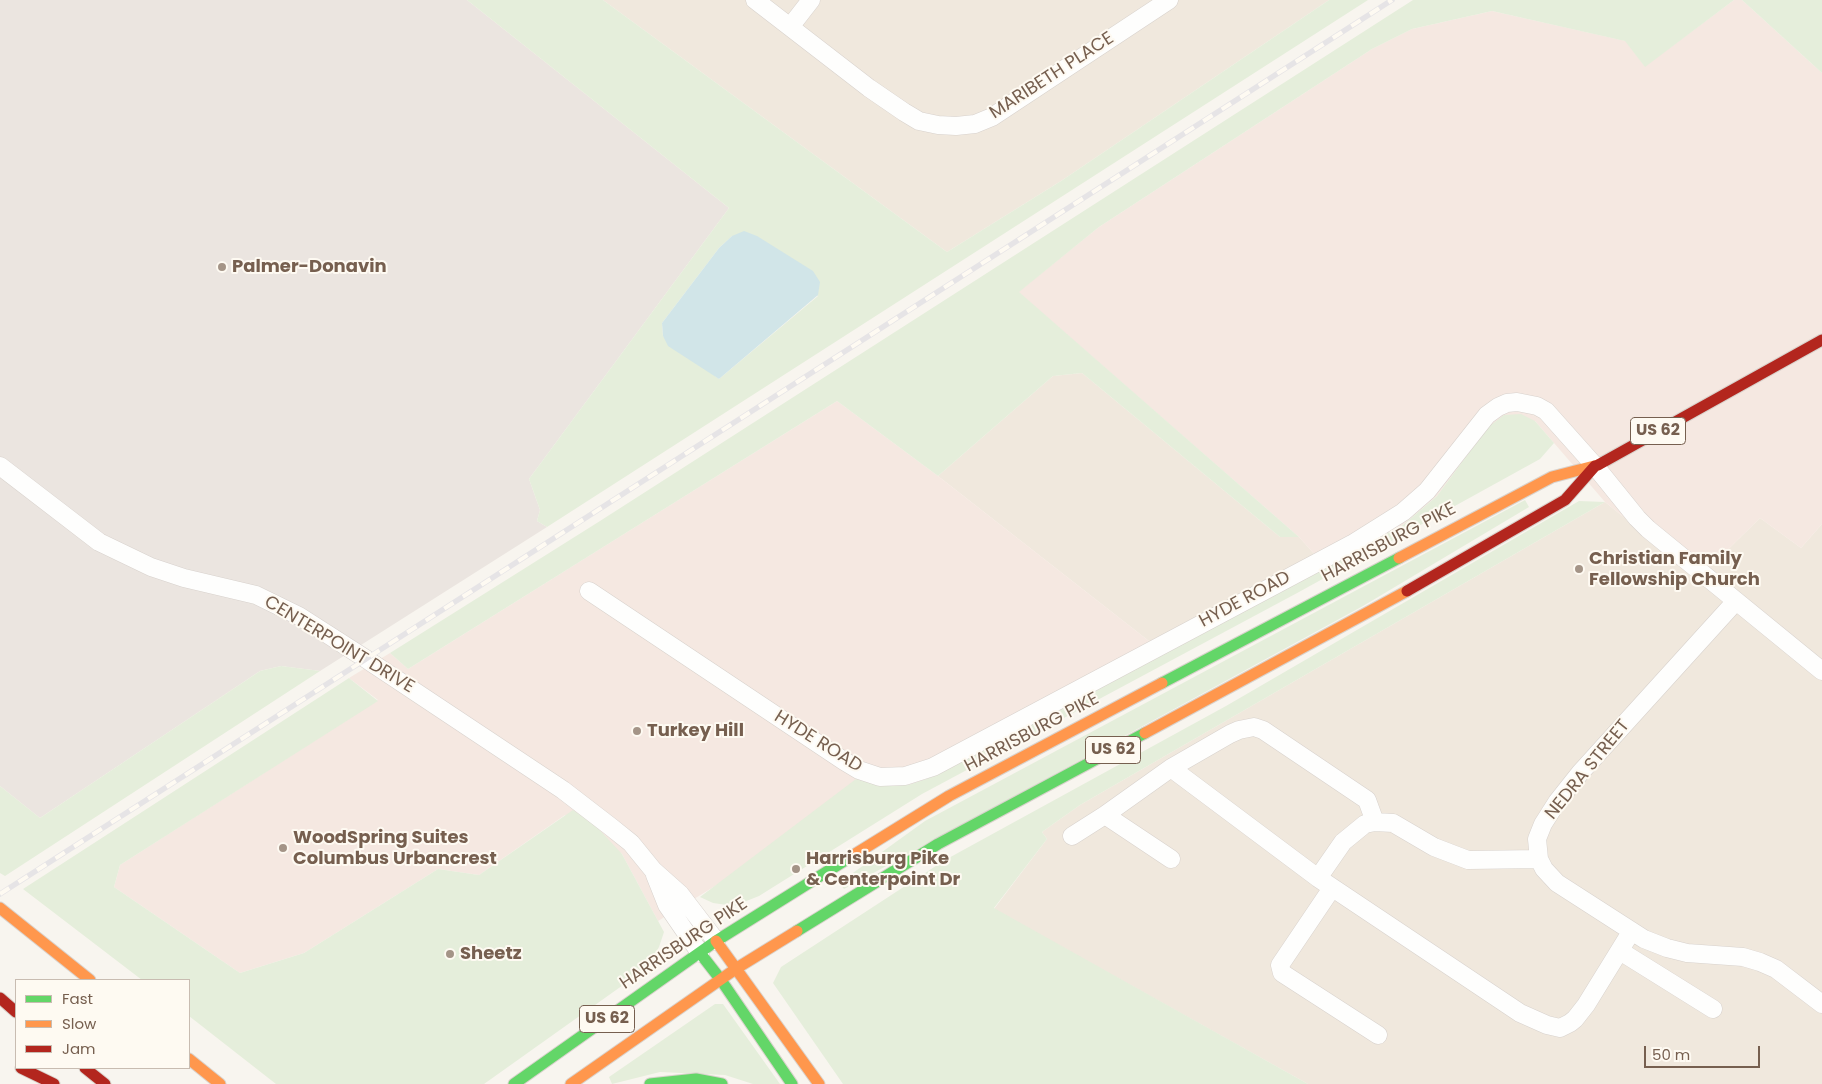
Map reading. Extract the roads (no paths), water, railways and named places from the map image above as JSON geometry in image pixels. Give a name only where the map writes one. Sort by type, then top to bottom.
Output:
[{"type":"main road","name":"HARRISBURG PIKE","points":[[514,1084],[716,941],[949,796],[1552,477],[1595,466],[1822,340]]},
{"type":"main road","name":"HARRISBURG PIKE","points":[[571,1084],[737,968],[938,844],[1378,608],[1565,500],[1595,466]]},
{"type":"main road","points":[[0,908],[89,979]]},
{"type":"main road","points":[[716,941],[820,1084]]},
{"type":"main road","points":[[700,954],[721,980],[792,1084]]},
{"type":"main road","points":[[0,998],[15,1011]]},
{"type":"main road","points":[[190,1060],[220,1084]]},
{"type":"main road","points":[[24,1069],[54,1084]]},
{"type":"main road","points":[[86,1069],[105,1084]]},
{"type":"main road","points":[[650,1084],[696,1079],[722,1084]]},
{"type":"street","name":"MARIBETH PLACE","points":[[755,0],[904,112],[920,121],[956,126],[975,124],[992,117],[1170,0]]},
{"type":"street","points":[[790,27],[811,0]]},
{"type":"street","name":"HYDE ROAD","points":[[589,591],[844,762],[859,770],[880,777],[905,776],[933,767],[1352,544],[1404,512],[1427,491],[1480,422],[1498,407],[1507,403],[1517,402],[1537,406],[1553,418],[1595,466],[1636,518],[1822,671]]},
{"type":"street","name":"CENTERPOINT DRIVE","points":[[0,466],[99,542],[151,567],[184,578],[256,595],[299,616],[374,664],[563,790],[631,843],[653,870],[680,894],[716,941]]},
{"type":"street","name":"NEDRA STREET","points":[[1539,860],[1537,839],[1543,824],[1556,802],[1736,601]]},
{"type":"street","points":[[1072,836],[1105,816],[1171,768],[1230,734],[1254,727],[1263,730],[1367,800],[1375,822]]},
{"type":"street","points":[[1171,768],[1325,883],[1520,1013],[1553,1027],[1565,1026],[1575,1019],[1631,932]]},
{"type":"street","points":[[1105,816],[1171,859]]},
{"type":"street","points":[[1378,1035],[1282,973],[1280,965],[1325,883],[1343,842],[1365,824],[1375,822],[1393,823],[1450,855],[1468,860],[1539,860],[1557,883],[1644,939],[1667,948],[1687,952],[1743,957],[1760,962],[1776,969],[1822,1004]]},
{"type":"street","name":"CENTERPOINT DRIVE","points":[[653,870],[667,905],[700,954]]},
{"type":"street","points":[[1620,951],[1713,1009]]},
{"type":"railway","points":[[0,894],[1392,0]]},
{"type":"place","name":"Palmer-Donavin","points":[[222,267]]},
{"type":"place","name":"Christian Family Fellowship Church","points":[[1579,569]]},
{"type":"place","name":"Turkey Hill","points":[[637,731]]},
{"type":"place","name":"WoodSpring Suites Columbus Urbancrest","points":[[283,848]]},
{"type":"place","name":"Harrisburg Pike & Centerpoint Dr","points":[[796,869]]},
{"type":"place","name":"Sheetz","points":[[450,954]]}]
